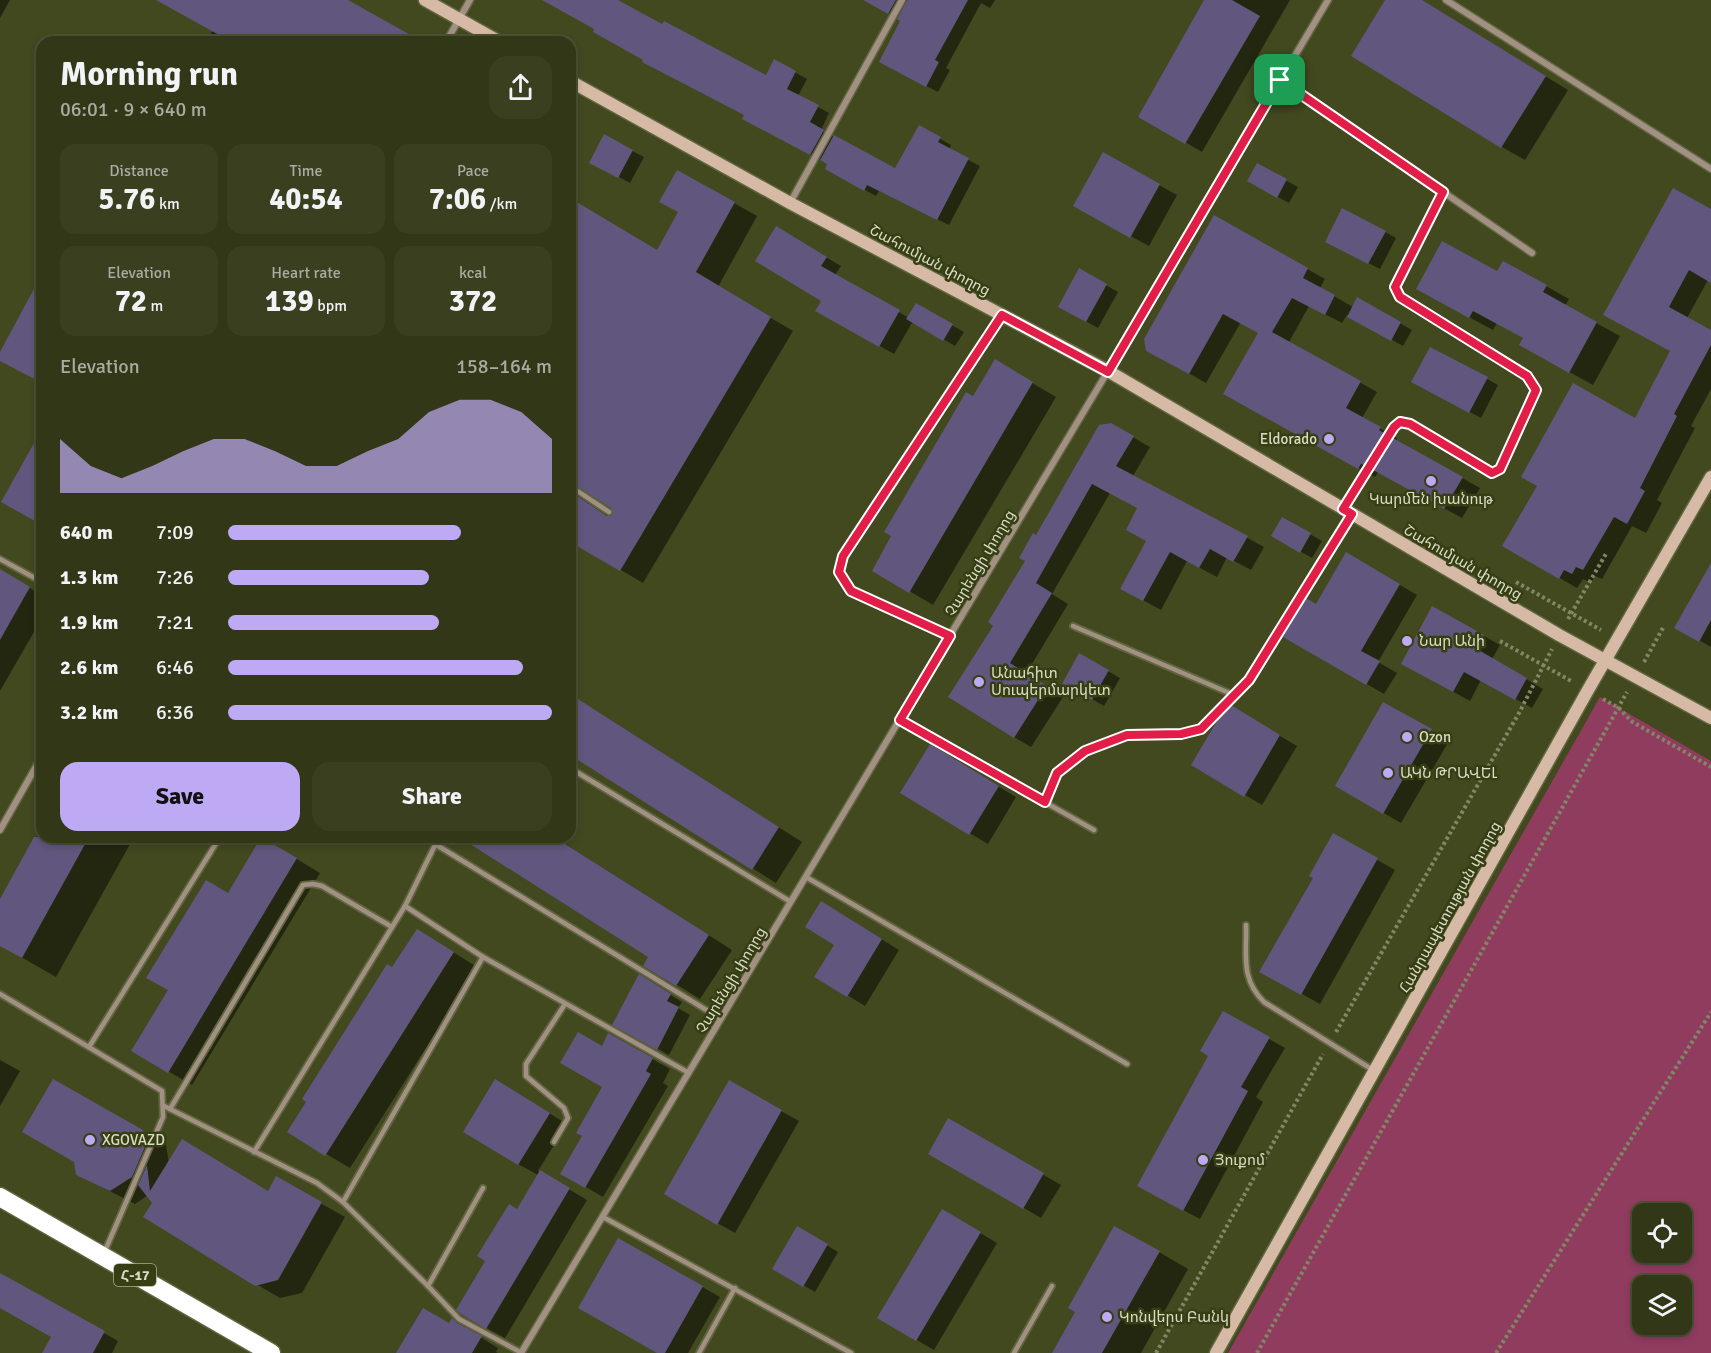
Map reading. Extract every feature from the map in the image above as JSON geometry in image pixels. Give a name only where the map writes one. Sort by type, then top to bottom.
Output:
[{"type":"highway","name":"Հ-17","points":[[0,1197],[271,1353]]},
{"type":"street","points":[[425,0],[489,36]]},
{"type":"street","points":[[449,36],[470,0]]},
{"type":"street","points":[[790,203],[902,0]]},
{"type":"street","name":"Չարենցի փողոց","points":[[521,1353],[1328,0]]},
{"type":"street","points":[[1446,0],[1711,170]]},
{"type":"street","points":[[1280,80],[1532,253]]},
{"type":"street","name":"Շահումյան փողոց","points":[[576,84],[790,203],[1108,372],[1559,635],[1711,718]]},
{"type":"street","points":[[1347,511],[1394,427],[1400,422],[1410,424],[1492,473],[1500,469],[1536,390],[1527,376],[1400,297],[1395,287],[1443,192]]},
{"type":"street","name":"Հանրապետության փողոց","points":[[1216,1353],[1588,690],[1711,477]]},
{"type":"street","points":[[0,830],[36,767]]},
{"type":"lane","points":[[950,636],[851,591],[839,572],[843,556],[1002,315]]},
{"type":"lane","points":[[576,490],[609,512]]},
{"type":"lane","points":[[1045,802],[1057,773],[1085,751],[1127,735],[1181,734],[1201,729],[1249,680],[1347,511]]},
{"type":"lane","points":[[0,559],[36,579]]},
{"type":"lane","points":[[1073,626],[1234,694]]},
{"type":"lane","points":[[900,720],[1094,830]]},
{"type":"lane","points":[[576,772],[791,903]]},
{"type":"lane","points":[[89,1047],[216,843]]},
{"type":"lane","points":[[254,1152],[405,906],[435,844],[721,1019]]},
{"type":"lane","points":[[806,877],[1128,1064]]},
{"type":"lane","points":[[170,1109],[303,885],[322,886],[392,927]]},
{"type":"lane","points":[[405,906],[483,957],[689,1073]]},
{"type":"lane","points":[[1246,925],[1247,977],[1252,990],[1264,1002],[1376,1071]]},
{"type":"lane","points":[[343,1202],[483,957]]},
{"type":"lane","points":[[0,994],[162,1091],[164,1117],[103,1256]]},
{"type":"lane","points":[[554,1142],[568,1118],[564,1108],[526,1076],[526,1064],[565,1004]]},
{"type":"lane","points":[[164,1106],[317,1183],[343,1202],[459,1318],[521,1353]]},
{"type":"lane","points":[[428,1286],[483,1188]]},
{"type":"lane","points":[[603,1217],[851,1353]]},
{"type":"lane","points":[[1014,1353],[1052,1286]]},
{"type":"lane","points":[[701,1352],[735,1288]]},
{"type":"path","points":[[1516,582],[1618,640],[1654,664]]},
{"type":"path","points":[[1257,1353],[1664,626]]},
{"type":"path","points":[[1500,641],[1588,690],[1618,708],[1631,721],[1711,767]]},
{"type":"path","points":[[1496,1353],[1711,1012]]},
{"type":"shaded area","points":[[1600,697],[1711,761],[1711,1353],[1228,1353]]},
{"type":"building","points":[[156,0],[348,0],[412,36],[218,36]]},
{"type":"building","points":[[542,0],[618,0],[662,24],[664,21],[766,75],[774,59],[796,71],[787,89],[819,105],[810,122],[824,130],[810,155],[742,119],[744,115],[642,62],[643,60],[593,32],[594,29]]},
{"type":"building","points":[[863,0],[896,0],[888,14]]},
{"type":"building","points":[[907,0],[968,0],[935,60],[939,62],[926,87],[879,62],[900,21],[897,19]]},
{"type":"building","points":[[1204,0],[1232,0],[1260,16],[1185,144],[1138,117]]},
{"type":"building","points":[[1385,0],[1422,0],[1546,76],[1501,148],[1351,56]]},
{"type":"building","points":[[919,125],[941,137],[938,142],[969,158],[937,220],[867,185],[864,191],[825,169],[827,164],[820,160],[834,135],[895,168]]},
{"type":"building","points":[[604,134],[633,150],[618,178],[589,163]]},
{"type":"building","points":[[1103,152],[1160,184],[1130,238],[1073,206]]},
{"type":"building","points":[[1257,163],[1287,179],[1277,198],[1247,181]]},
{"type":"building","points":[[677,170],[735,202],[696,272],[771,317],[620,571],[576,545],[576,495],[607,516],[611,516],[613,512],[611,508],[576,486],[576,202],[657,250],[678,212],[659,202]]},
{"type":"building","points":[[1673,188],[1711,209],[1711,283],[1689,270],[1669,307],[1711,330],[1711,345],[1674,414],[1677,416],[1640,488],[1645,491],[1627,524],[1614,517],[1583,570],[1576,567],[1572,574],[1564,570],[1559,579],[1502,546],[1537,486],[1521,477],[1573,383],[1635,418],[1670,351],[1603,315]]},
{"type":"building","points":[[1342,208],[1386,231],[1368,264],[1325,242]]},
{"type":"building","points":[[1214,215],[1308,268],[1303,278],[1335,295],[1325,315],[1292,298],[1272,332],[1361,381],[1346,408],[1381,427],[1379,430],[1384,433],[1364,465],[1361,464],[1358,469],[1223,394],[1258,333],[1223,314],[1189,374],[1146,351],[1144,339]]},
{"type":"building","points":[[776,226],[827,257],[821,266],[900,310],[879,347],[815,311],[821,301],[755,261]]},
{"type":"building","points":[[1442,241],[1497,271],[1503,261],[1547,285],[1543,292],[1597,322],[1569,373],[1519,345],[1523,338],[1473,311],[1469,318],[1416,289]]},
{"type":"building","points":[[1079,268],[1107,284],[1086,322],[1058,307]]},
{"type":"building","points":[[36,285],[36,380],[0,361],[0,352]]},
{"type":"building","points":[[1357,297],[1401,322],[1391,341],[1347,317]]},
{"type":"building","points":[[916,303],[953,324],[943,341],[906,319]]},
{"type":"building","points":[[1430,347],[1488,377],[1469,413],[1411,382]]},
{"type":"building","points":[[995,359],[1033,382],[909,593],[872,571],[891,536],[884,532],[966,392],[973,396]]},
{"type":"building","points":[[1111,423],[1134,436],[1116,466],[1248,536],[1233,562],[1210,549],[1199,568],[1170,552],[1143,601],[1120,589],[1146,541],[1126,530],[1137,508],[1092,484],[1036,583],[1052,593],[1010,663],[1047,686],[1014,738],[948,697],[993,626],[988,622],[1025,561],[1019,558],[1033,533],[1036,535],[1099,425]]},
{"type":"building","name":"Կարմեն խանութ","points":[[1393,438],[1463,477],[1444,509],[1373,470]]},
{"type":"building","points":[[36,440],[36,522],[1,502]]},
{"type":"building","points":[[1282,517],[1311,533],[1300,553],[1271,536]]},
{"type":"building","points":[[1346,552],[1400,584],[1361,651],[1380,661],[1366,685],[1283,637],[1306,598],[1316,604]]},
{"type":"building","points":[[1711,563],[1711,620],[1699,642],[1674,628]]},
{"type":"building","points":[[0,569],[30,587],[0,640]]},
{"type":"building","points":[[1432,606],[1484,635],[1477,649],[1527,678],[1515,700],[1464,672],[1453,692],[1401,664]]},
{"type":"building","points":[[1079,653],[1109,670],[1092,700],[1062,684]]},
{"type":"building","points":[[576,698],[779,827],[752,870],[576,759]]},
{"type":"building","points":[[1383,702],[1432,729],[1383,814],[1335,786]]},
{"type":"building","points":[[1231,705],[1280,735],[1244,797],[1191,765],[1220,716]]},
{"type":"building","points":[[930,744],[999,786],[969,835],[900,793]]},
{"type":"building","points":[[1333,833],[1378,858],[1301,995],[1259,972],[1313,878],[1309,876]]},
{"type":"building","points":[[34,837],[36,837],[36,843],[86,843],[22,958],[0,946],[0,899]]},
{"type":"building","points":[[257,843],[271,843],[297,858],[168,1073],[131,1051],[168,990],[146,978],[206,880],[228,893]]},
{"type":"building","points":[[468,843],[563,843],[709,935],[676,986],[643,966],[648,957]]},
{"type":"building","points":[[821,901],[882,939],[847,997],[814,977],[834,945],[805,927]]},
{"type":"building","points":[[417,929],[454,952],[325,1156],[287,1132],[306,1102],[302,1099],[387,964],[392,967]]},
{"type":"building","points":[[639,974],[671,994],[667,1001],[679,1007],[657,1050],[612,1025]]},
{"type":"building","points":[[1223,1011],[1270,1037],[1241,1087],[1248,1091],[1183,1211],[1137,1186],[1208,1056],[1200,1051]]},
{"type":"building","points":[[578,1032],[602,1046],[608,1033],[653,1058],[646,1071],[651,1074],[585,1188],[560,1174],[582,1136],[576,1133],[602,1087],[560,1063]]},
{"type":"building","name":"XGOVAZD","points":[[53,1079],[143,1130],[145,1147],[132,1177],[110,1191],[76,1175],[74,1162],[22,1132]]},
{"type":"building","points":[[495,1079],[550,1113],[518,1165],[463,1132]]},
{"type":"building","points":[[729,1080],[782,1110],[717,1225],[664,1194]]},
{"type":"building","points":[[948,1118],[1044,1173],[1023,1209],[928,1154]]},
{"type":"building","points":[[182,1139],[268,1191],[276,1176],[322,1202],[278,1280],[255,1286],[143,1217],[152,1203],[138,1185],[147,1165],[150,1191]]},
{"type":"building","points":[[540,1170],[570,1188],[486,1329],[456,1310],[485,1261],[477,1256],[509,1204],[517,1209]]},
{"type":"building","points":[[942,1209],[981,1232],[916,1341],[877,1318]]},
{"type":"building","points":[[797,1226],[828,1244],[803,1287],[772,1269]]},
{"type":"building","points":[[1114,1226],[1160,1251],[1102,1353],[1052,1353],[1075,1312],[1068,1308]]},
{"type":"building","points":[[618,1238],[703,1286],[665,1353],[657,1353],[578,1308]]},
{"type":"building","points":[[0,1273],[105,1331],[93,1353],[42,1353],[51,1337],[0,1308]]},
{"type":"building","points":[[423,1308],[449,1323],[452,1318],[482,1336],[472,1353],[396,1353]]},
{"type":"place","name":"Eldorado","points":[[1329,439]]},
{"type":"place","name":"Կարմեն խանութ","points":[[1431,481]]},
{"type":"place","name":"Նար Անի","points":[[1407,641]]},
{"type":"place","name":"Անահիտ Սուպերմարկետ","points":[[979,682]]},
{"type":"place","name":"Ozon","points":[[1407,737]]},
{"type":"place","name":"ԱԿՆ ԹՐԱՎԵԼ","points":[[1388,773]]},
{"type":"place","name":"XGOVAZD","points":[[90,1140]]},
{"type":"place","name":"Յուքոմ","points":[[1203,1160]]},
{"type":"place","name":"Կոնվերս Բանկ","points":[[1107,1317]]},
{"type":"route","points":[[1280,80],[1443,192],[1395,287],[1400,297],[1527,376],[1536,390],[1500,469],[1492,473],[1410,424],[1400,422],[1394,427],[1343,509],[1352,514],[1249,680],[1201,729],[1181,734],[1127,735],[1085,751],[1057,773],[1045,802],[900,720],[950,636],[851,591],[839,572],[843,556],[1002,315],[1108,372],[1280,80]]}]
